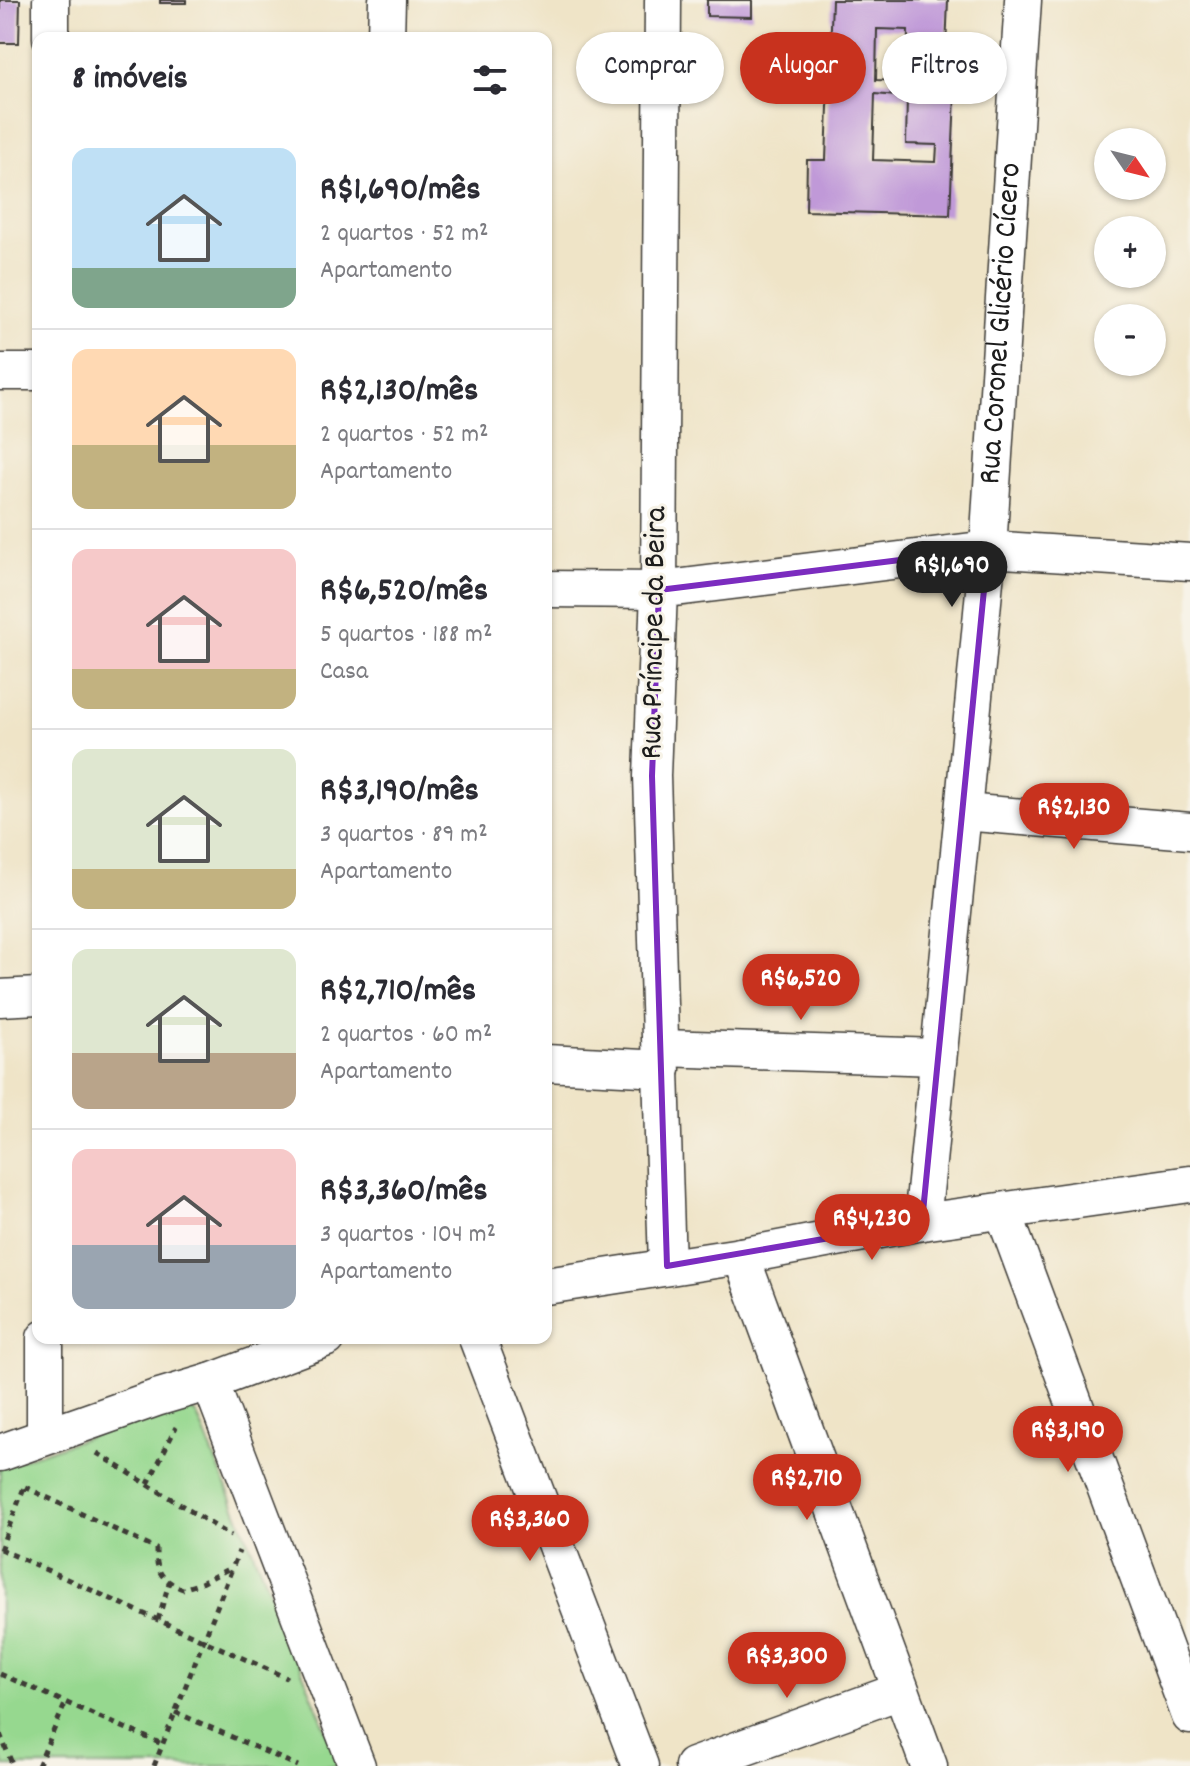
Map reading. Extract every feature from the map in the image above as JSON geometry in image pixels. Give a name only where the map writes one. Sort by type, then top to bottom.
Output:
[{"type":"street","points":[[51,0],[51,32]]},
{"type":"street","points":[[386,32],[387,0]]},
{"type":"street","name":"Rua Príncipe da Beira","points":[[663,0],[659,590],[652,776],[667,1266]]},
{"type":"street","name":"Rua Coronel Glicério Cícero","points":[[922,1222],[988,549],[1023,0]]},
{"type":"street","points":[[0,372],[32,372]]},
{"type":"street","points":[[552,589],[659,590],[988,549],[1190,562]]},
{"type":"street","points":[[963,812],[1190,831]]},
{"type":"street","points":[[0,998],[32,996]]},
{"type":"street","points":[[552,1063],[662,1058],[938,1057]]},
{"type":"street","points":[[552,1285],[741,1256],[922,1222],[1190,1184]]},
{"type":"street","points":[[1003,1211],[1190,1716]]},
{"type":"street","points":[[741,1256],[929,1766]]},
{"type":"street","points":[[45,1344],[45,1436]]},
{"type":"street","points":[[0,1453],[210,1382],[311,1344]]},
{"type":"street","points":[[479,1344],[640,1766]]},
{"type":"street","points":[[210,1382],[357,1766]]},
{"type":"street","points":[[693,1766],[900,1691]]},
{"type":"path","points":[[148,1484],[177,1424]]},
{"type":"path","points":[[96,1452],[242,1543],[154,1766]]},
{"type":"path","points":[[29,1474],[0,1550],[299,1683]]},
{"type":"path","points":[[25,1487],[156,1549],[159,1572],[169,1583],[183,1589],[233,1567]]},
{"type":"path","points":[[158,1620],[169,1583]]},
{"type":"path","points":[[0,1674],[162,1744]]},
{"type":"path","points":[[38,1766],[66,1702]]},
{"type":"path","points":[[175,1712],[298,1766]]},
{"type":"path","points":[[0,1734],[13,1766]]},
{"type":"highlighted area","points":[[988,549],[922,1222],[667,1266],[652,776],[659,590]]},
{"type":"green space","points":[[186,1404],[197,1415],[341,1766],[5,1766],[0,1754],[0,1467]]},
{"type":"building","points":[[0,0],[20,0],[19,43],[0,43]]},
{"type":"building","points":[[160,0],[186,0],[186,3],[160,3]]},
{"type":"building","points":[[707,0],[752,0],[752,17],[707,16]]},
{"type":"building","points":[[832,0],[948,0],[947,32],[877,29],[876,80],[882,80],[882,95],[875,94],[873,160],[936,162],[937,145],[906,144],[907,104],[955,104],[950,215],[806,211],[807,160],[826,160],[828,104],[866,104],[866,32],[831,32]]}]
